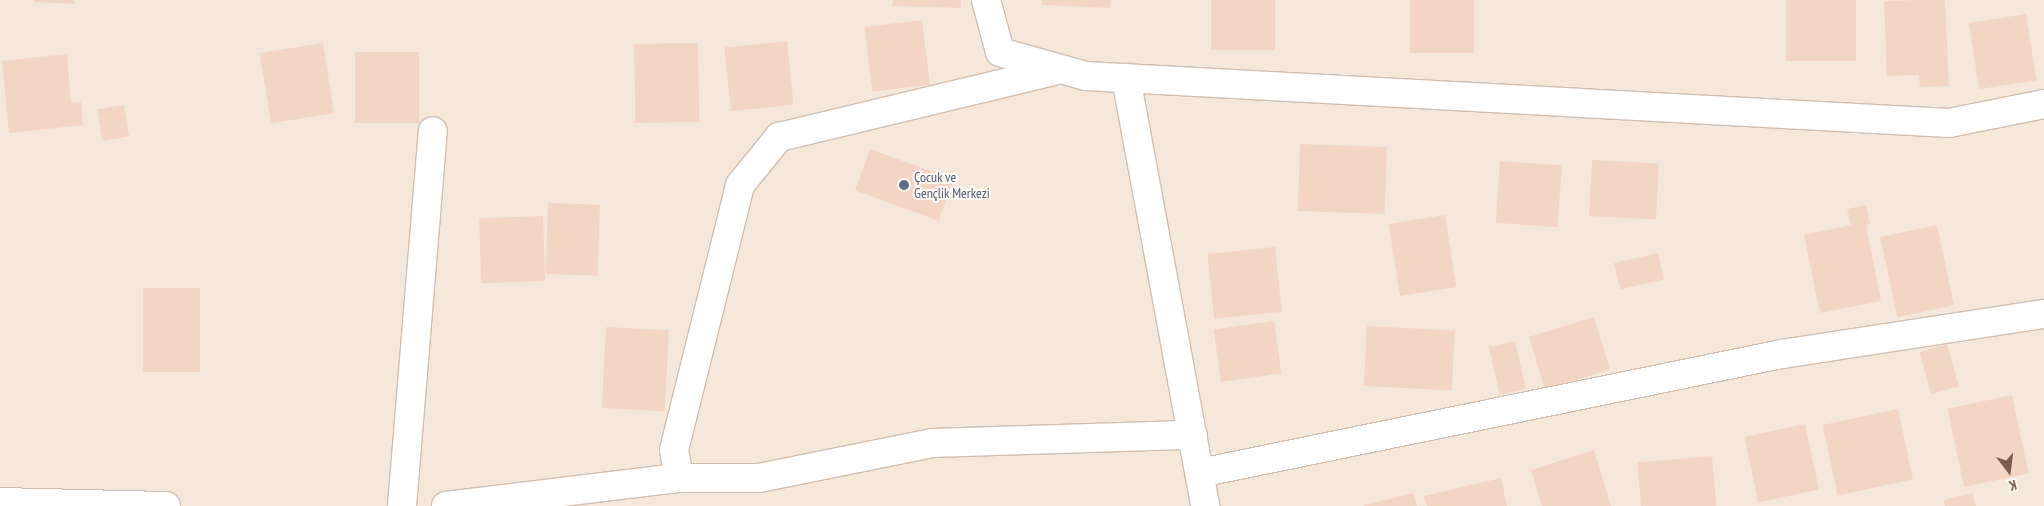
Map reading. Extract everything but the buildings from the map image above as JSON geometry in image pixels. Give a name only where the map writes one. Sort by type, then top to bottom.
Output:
[{"type":"street","points":[[986,0],[1000,52],[1061,69],[1126,78],[1949,123],[2044,104]]},
{"type":"street","points":[[679,478],[674,450],[740,185],[780,136],[1061,69]]},
{"type":"street","points":[[1126,78],[1205,506]]},
{"type":"street","points":[[402,506],[433,131]]},
{"type":"street","points":[[1200,473],[1782,354],[2044,314]]},
{"type":"street","points":[[446,506],[679,478],[759,478],[932,443],[1193,434]]},
{"type":"street","points":[[0,502],[166,506]]},
{"type":"shaded area","points":[[0,0],[2044,0],[2044,506],[0,506]]},
{"type":"place","name":"Çocuk ve Gençlik Merkezi","points":[[904,185]]}]
